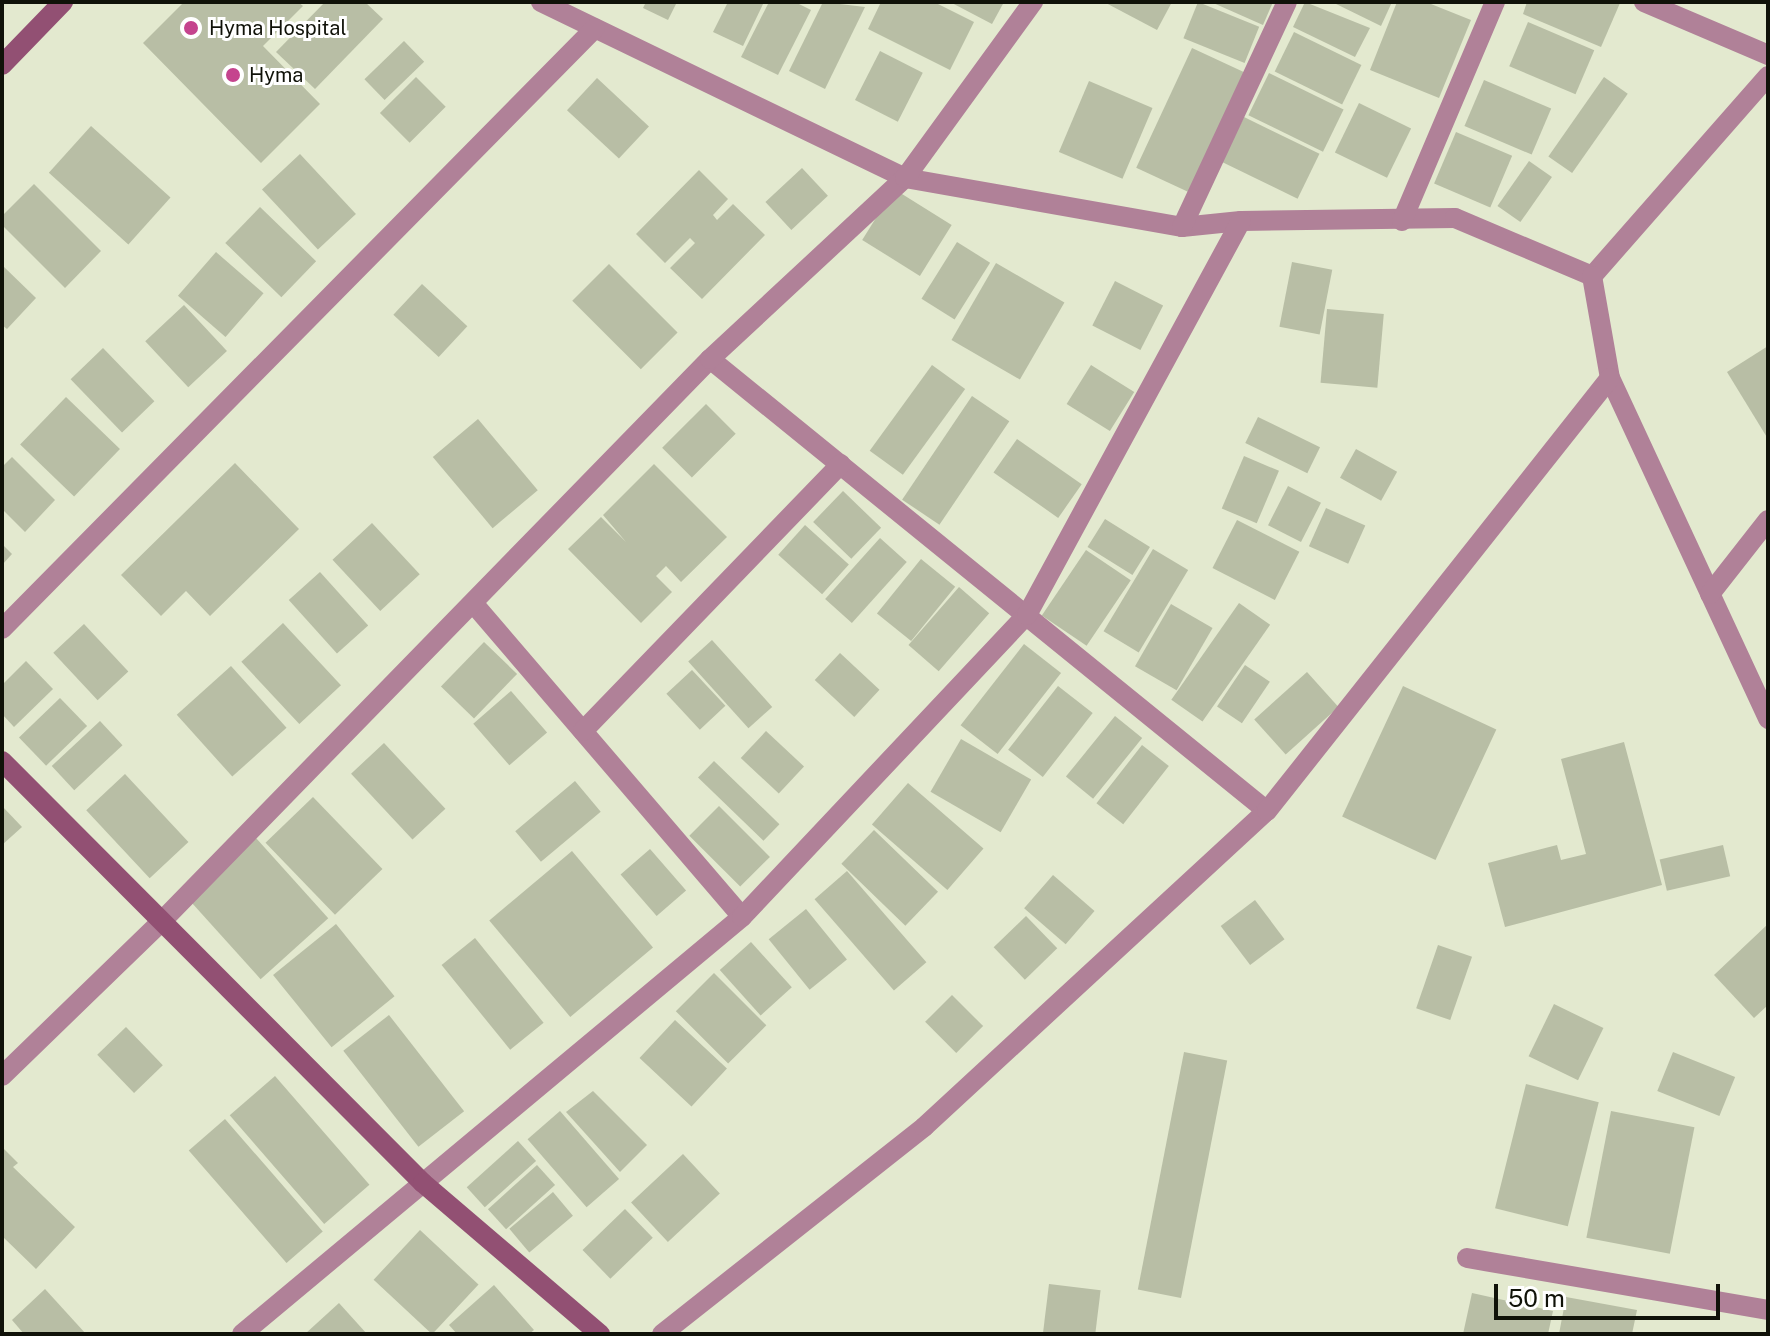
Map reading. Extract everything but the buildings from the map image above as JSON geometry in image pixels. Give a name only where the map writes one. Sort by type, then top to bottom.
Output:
[{"type":"street","points":[[2,65],[63,2]]},
{"type":"street","points":[[541,2],[905,178],[1182,227],[1241,221],[1455,218],[1592,276]]},
{"type":"street","points":[[2,1076],[161,922],[710,359],[905,178],[1033,2]]},
{"type":"street","points":[[1182,227],[1287,2]]},
{"type":"street","points":[[1402,221],[1495,2]]},
{"type":"street","points":[[1644,2],[1768,55]]},
{"type":"street","points":[[2,629],[595,28]]},
{"type":"street","points":[[1592,276],[1768,76]]},
{"type":"street","points":[[242,1334],[742,917],[1027,615],[1241,221]]},
{"type":"street","points":[[1592,276],[1610,378],[1768,719]]},
{"type":"street","points":[[710,359],[1267,811]]},
{"type":"street","points":[[662,1334],[924,1127],[1267,811],[1610,378]]},
{"type":"street","points":[[583,731],[841,464]]},
{"type":"street","points":[[1710,594],[1768,520]]},
{"type":"street","points":[[473,603],[742,917]]},
{"type":"street","points":[[2,761],[423,1183],[600,1334]]},
{"type":"street","points":[[1467,1258],[1768,1310]]},
{"type":"place","name":"Hyma Hospital","points":[[191,28]]},
{"type":"place","name":"Hyma","points":[[233,75]]}]
